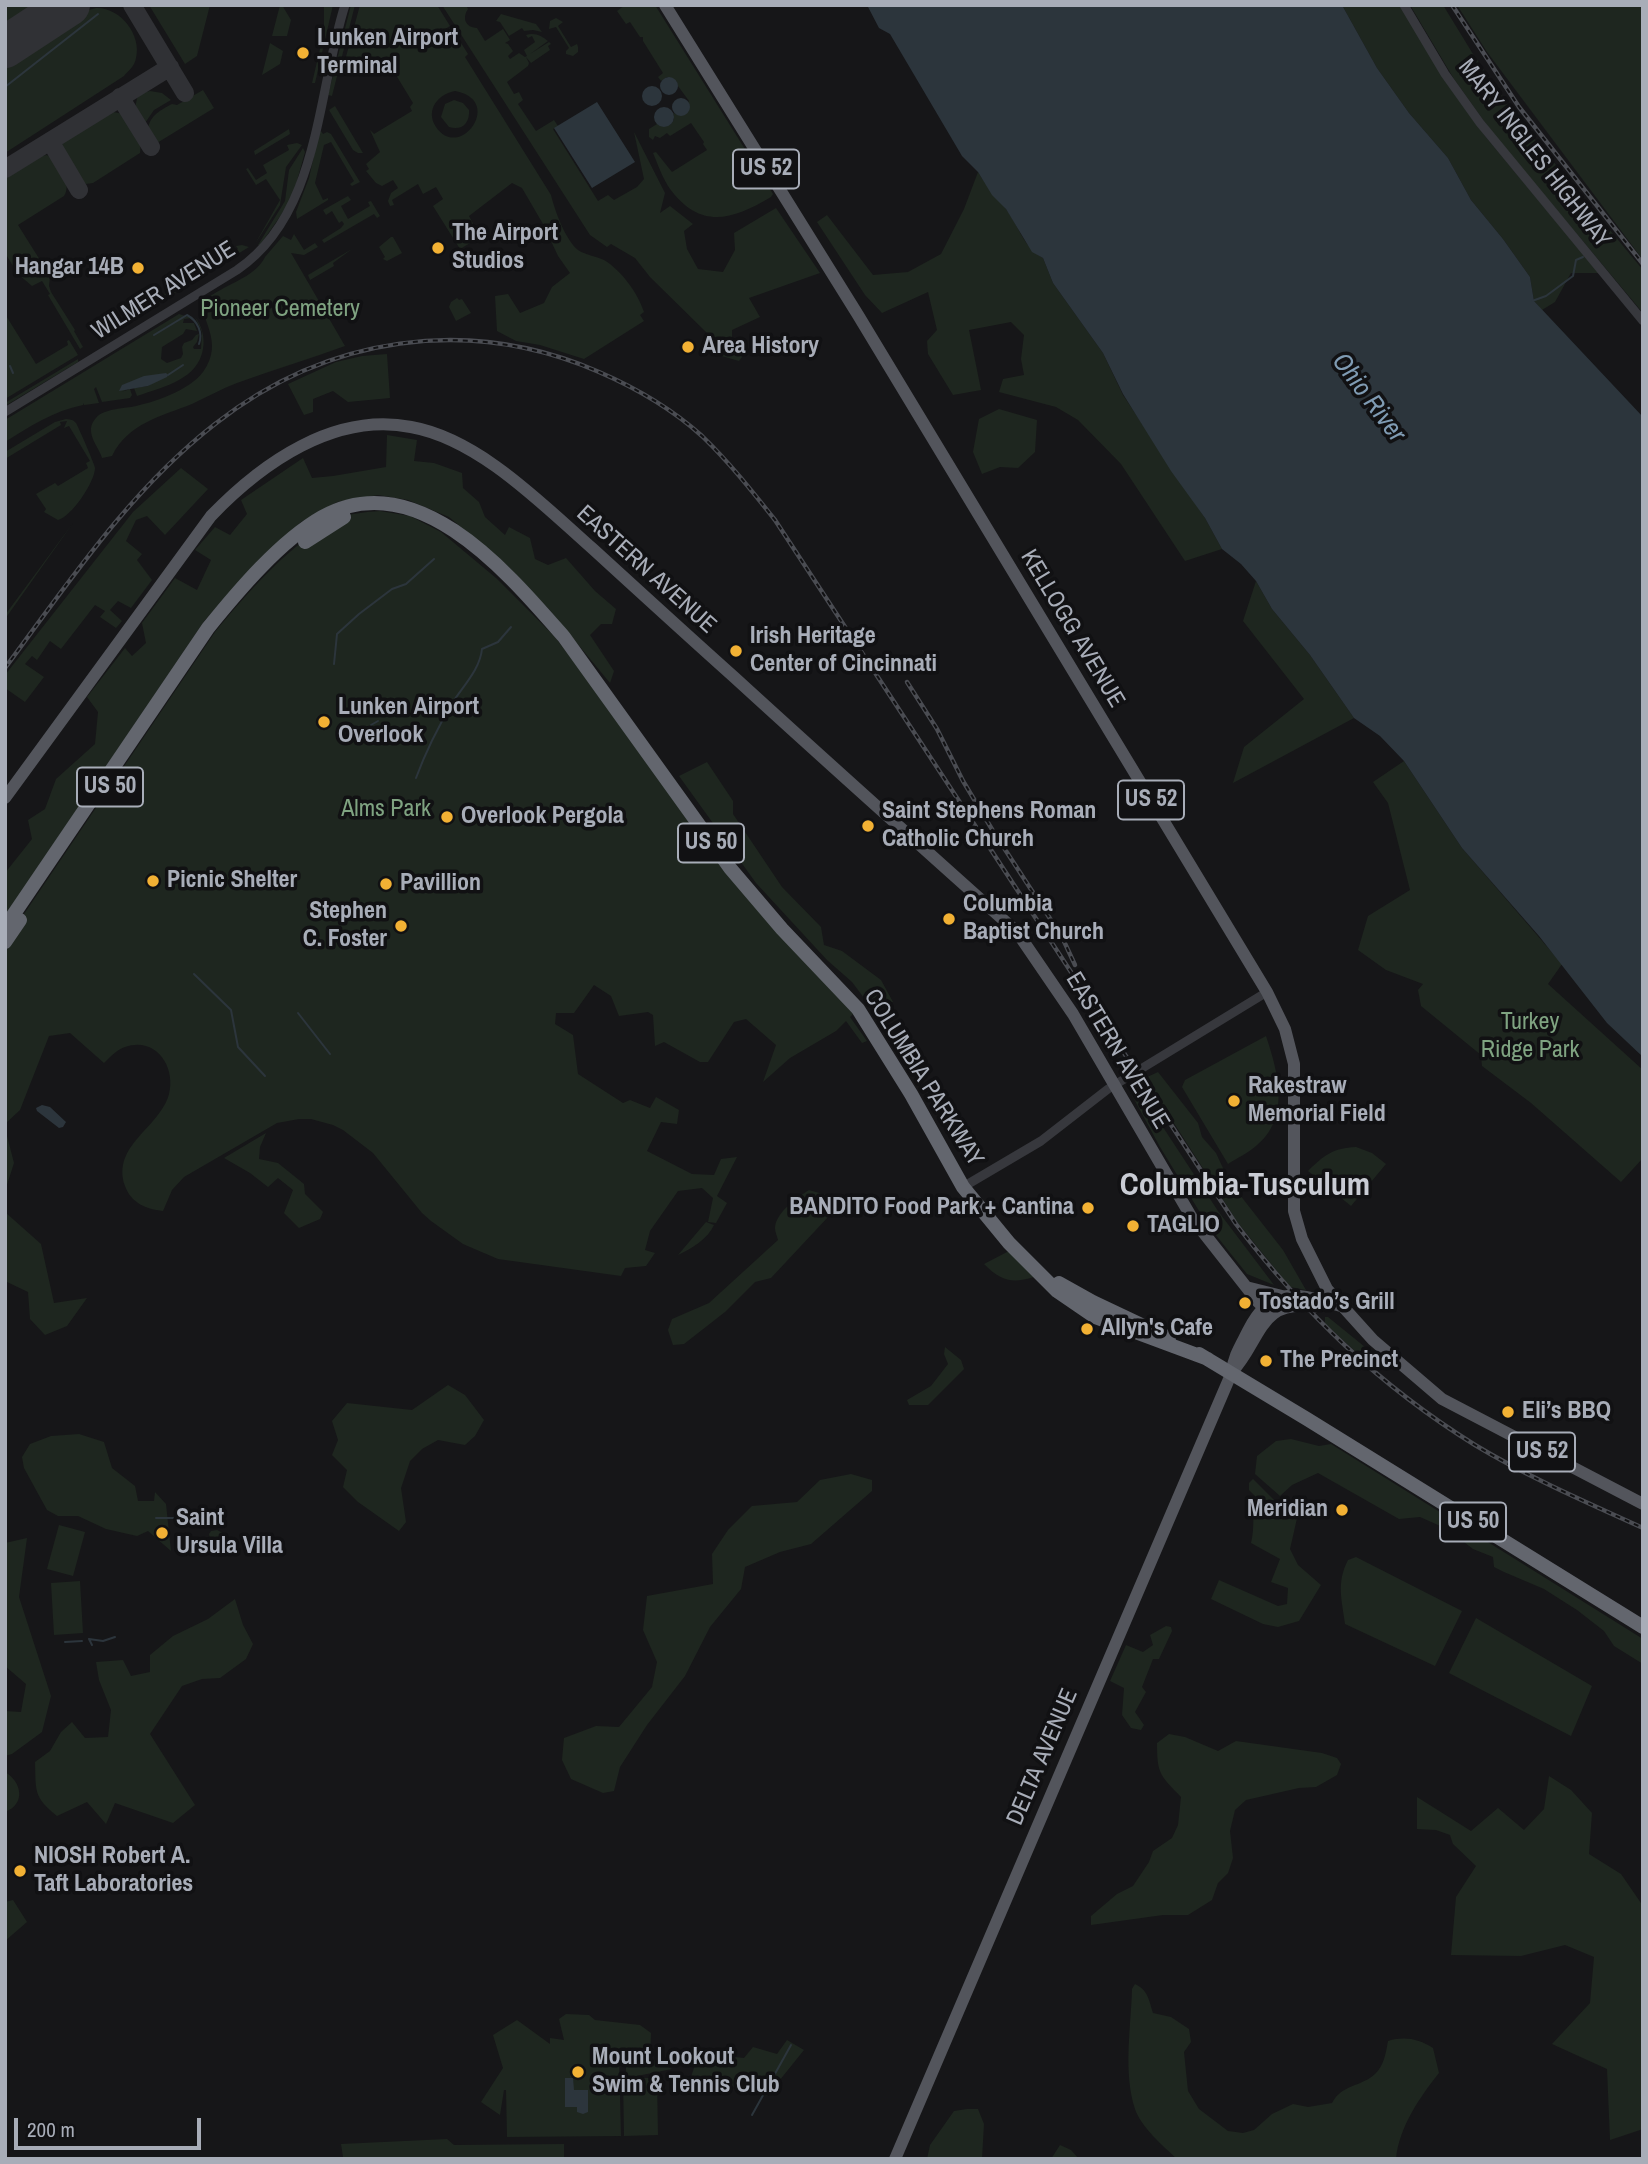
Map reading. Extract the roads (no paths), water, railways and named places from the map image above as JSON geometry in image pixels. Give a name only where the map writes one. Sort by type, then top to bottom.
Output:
[{"type":"highway","name":"COLUMBIA PARKWAY","points":[[5,927],[208,628],[271,558],[321,518],[338,510],[358,505],[394,504],[427,514],[467,540],[532,601],[564,637],[746,888],[858,1009],[918,1105],[963,1186],[1009,1242],[1070,1302],[1103,1320],[1208,1359]]},
{"type":"highway","name":"COLUMBIA PARKWAY","points":[[5,942],[215,632],[278,563],[339,519],[366,512],[395,513],[410,516],[441,532],[496,578],[582,664]]},
{"type":"highway","name":"COLUMBIA PARKWAY","points":[[992,1220],[1008,1231],[1059,1282],[1074,1293],[1161,1334],[1231,1372],[1643,1627]]},
{"type":"highway","points":[[1103,1320],[1107,1318],[1135,1329],[1161,1334]]},
{"type":"main road","name":"KELLOGG AVENUE","points":[[665,5],[858,315],[1267,992],[1285,1029],[1294,1064],[1296,1104],[1293,1196],[1297,1225],[1327,1289],[1342,1307]]},
{"type":"main road","name":"EASTERN AVENUE","points":[[5,798],[211,516],[240,488],[277,460],[329,434],[374,425],[408,426],[432,432],[474,450],[563,523],[1017,932],[1073,1014],[1185,1208],[1267,1311]]},
{"type":"main road","points":[[1246,1287],[1342,1307]]},
{"type":"main road","name":"DELTA AVENUE","points":[[895,2159],[1231,1372],[1241,1363],[1267,1311],[1282,1296]]},
{"type":"main road","points":[[1267,1311],[1293,1305],[1342,1307]]},
{"type":"main road","name":"US 52","points":[[1342,1307],[1373,1340],[1448,1403],[1643,1504]]},
{"type":"street","name":"WILMER AVENUE","points":[[5,412],[237,270],[267,244],[286,219],[297,192],[313,142],[345,5]]},
{"type":"street","name":"MARY INGLES HIGHWAY","points":[[1404,5],[1445,74],[1507,159],[1643,321]]},
{"type":"street","points":[[963,1186],[1041,1141],[1115,1085],[1267,992]]},
{"type":"water","name":"Ohio River","points":[[867,5],[1342,5],[1377,68],[1409,113],[1448,158],[1471,200],[1530,277],[1534,301],[1643,417],[1643,1057],[1607,1023],[1539,936],[1462,848],[1404,761],[1380,736],[1354,718],[1310,655],[1272,609],[1256,581],[1222,549],[1205,518],[1171,471],[1123,394],[1103,353],[1053,283],[1043,258],[1032,252],[1006,209],[962,156],[890,34],[879,28]]},
{"type":"water","points":[[665,77],[673,77],[678,86],[676,93],[665,95],[660,90],[660,82]]},
{"type":"water","points":[[652,86],[659,89],[662,96],[659,103],[652,106],[645,103],[642,96],[645,89]]},
{"type":"water","points":[[677,98],[685,98],[690,107],[688,114],[677,116],[672,111],[672,103]]},
{"type":"water","points":[[597,102],[635,162],[592,188],[554,128]]},
{"type":"water","points":[[664,107],[671,110],[674,117],[671,124],[664,127],[657,124],[654,117],[657,110]]},
{"type":"water","points":[[166,373],[167,377],[148,386],[119,391],[122,385],[144,376]]},
{"type":"water","points":[[42,1105],[50,1107],[66,1122],[63,1127],[59,1128],[37,1111],[36,1108]]},
{"type":"water","points":[[565,2078],[573,2078],[574,2090],[588,2090],[588,2112],[583,2114],[577,2112],[577,2107],[565,2107]]},
{"type":"waterway","points":[[5,87],[98,14]]},
{"type":"waterway","points":[[1532,301],[1546,296],[1573,276],[1576,260],[1583,257]]},
{"type":"waterway","points":[[154,335],[187,315],[199,328],[199,344]]},
{"type":"waterway","points":[[168,375],[183,365]]},
{"type":"waterway","points":[[10,366],[13,373]]},
{"type":"waterway","points":[[334,664],[337,634],[392,589],[406,584],[434,559]]},
{"type":"waterway","points":[[416,778],[442,721],[475,670],[482,649],[498,642],[511,627]]},
{"type":"waterway","points":[[371,725],[378,721]]},
{"type":"waterway","points":[[194,974],[231,1010],[238,1047],[265,1076]]},
{"type":"waterway","points":[[298,1013],[330,1054]]},
{"type":"waterway","points":[[156,1518],[178,1518]]},
{"type":"waterway","points":[[92,1645],[89,1639],[103,1641],[115,1637]]},
{"type":"waterway","points":[[65,1642],[82,1641]]},
{"type":"waterway","points":[[752,2115],[791,2045]]},
{"type":"railway","points":[[1452,5],[1519,107],[1643,264]]},
{"type":"railway","points":[[5,668],[102,538],[155,478],[215,424],[258,394],[304,371],[351,354],[400,344],[449,340],[499,344],[549,354],[626,385],[666,408],[702,436],[731,466],[775,520],[1236,1224],[1289,1288],[1345,1346],[1440,1422],[1516,1468],[1643,1528]]},
{"type":"railway","points":[[907,682],[937,729],[963,781],[993,831],[1062,937],[1075,965]]},
{"type":"place","name":"Lunken Airport Terminal","points":[[303,53]]},
{"type":"place","name":"The Airport Studios","points":[[438,248]]},
{"type":"place","name":"Hangar 14B","points":[[138,268]]},
{"type":"place","name":"Area History","points":[[688,347]]},
{"type":"place","name":"Irish Heritage Center of Cincinnati","points":[[736,651]]},
{"type":"place","name":"Lunken Airport Overlook","points":[[324,722]]},
{"type":"place","name":"Overlook Pergola","points":[[447,817]]},
{"type":"place","name":"Saint Stephens Roman Catholic Church","points":[[868,826]]},
{"type":"place","name":"Picnic Shelter","points":[[153,881]]},
{"type":"place","name":"Pavillion","points":[[386,884]]},
{"type":"place","name":"Columbia Baptist Church","points":[[949,919]]},
{"type":"place","name":"Stephen C. Foster","points":[[401,926]]},
{"type":"place","name":"Rakestraw Memorial Field","points":[[1234,1101]]},
{"type":"place","name":"BANDITO Food Park + Cantina","points":[[1088,1208]]},
{"type":"place","name":"TAGLIO","points":[[1133,1226]]},
{"type":"place","name":"Tostado’s Grill","points":[[1245,1303]]},
{"type":"place","name":"Allyn's Cafe","points":[[1087,1329]]},
{"type":"place","name":"The Precinct","points":[[1266,1361]]},
{"type":"place","name":"Eli’s BBQ","points":[[1508,1412]]},
{"type":"place","name":"Meridian","points":[[1342,1510]]},
{"type":"place","name":"Saint Ursula Villa","points":[[162,1533]]},
{"type":"place","name":"NIOSH Robert A. Taft Laboratories","points":[[20,1871]]},
{"type":"place","name":"Mount Lookout Swim & Tennis Club","points":[[578,2072]]},
{"type":"district","name":"Columbia-Tusculum","points":[[1245,1186]]},
{"type":"park label","name":"Pioneer Cemetery","points":[[280,310]]},
{"type":"park label","name":"Alms Park","points":[[386,810]]},
{"type":"park label","name":"Turkey Ridge Park","points":[[1530,1037]]}]
